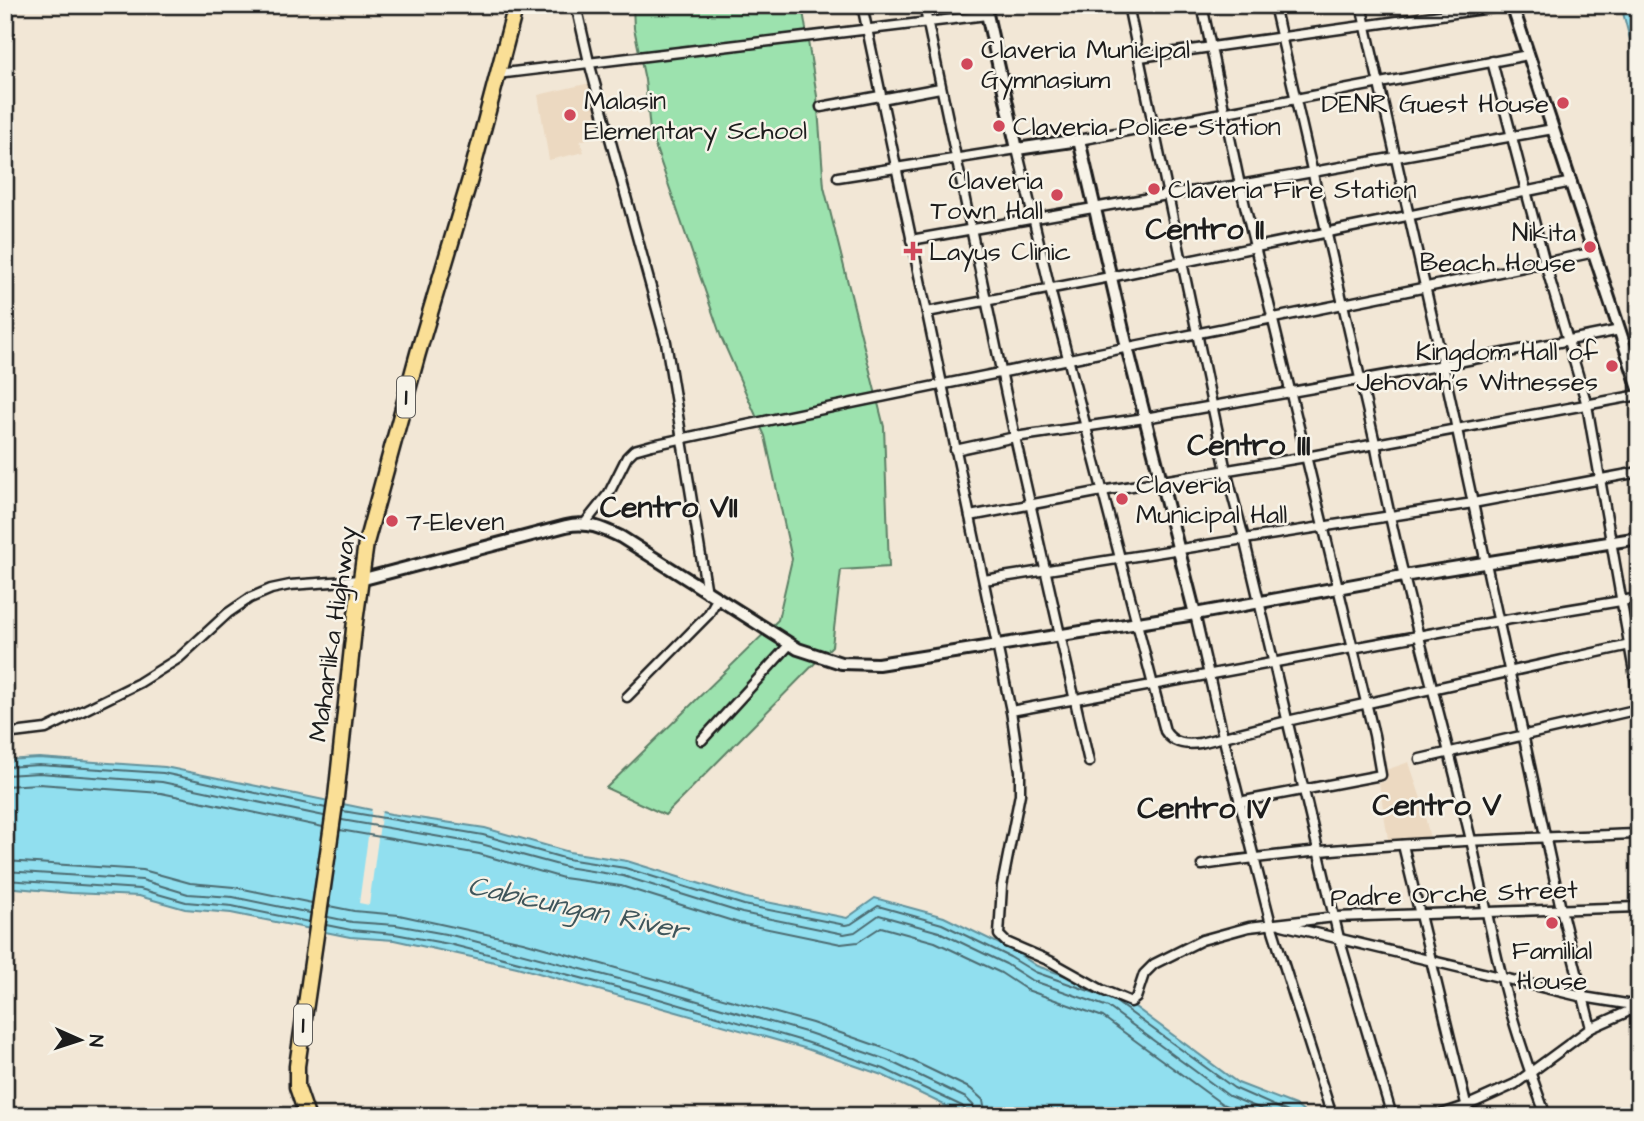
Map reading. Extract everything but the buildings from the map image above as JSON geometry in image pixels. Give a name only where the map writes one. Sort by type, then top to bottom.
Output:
[{"type":"highway","name":"Maharlika Highway","points":[[307,1116],[297,1087],[297,1066],[336,797],[366,543],[470,178],[516,5]]},
{"type":"street","points":[[576,5],[589,62],[663,328],[707,593]]},
{"type":"street","points":[[862,5],[1011,711],[1499,621],[1639,598]]},
{"type":"street","points":[[924,5],[1015,437],[1089,762]]},
{"type":"street","points":[[1128,5],[1226,471],[1339,938],[1392,1116]]},
{"type":"street","points":[[1202,5],[1240,185],[1381,775],[1240,802]]},
{"type":"street","points":[[1274,5],[1375,443],[1388,516],[1471,840],[1501,977],[1529,1072],[1546,1116]]},
{"type":"street","points":[[1361,5],[1443,365],[1561,909],[1591,1028]]},
{"type":"street","points":[[1140,57],[1512,5],[1639,389]]},
{"type":"street","points":[[497,74],[928,22],[986,10],[1032,219],[1084,427],[1152,686],[1165,731],[1171,739],[1193,744],[1639,643]]},
{"type":"street","points":[[838,177],[1079,140],[1528,55]]},
{"type":"street","points":[[1492,61],[1545,263],[1587,405],[1639,699]]},
{"type":"street","points":[[821,107],[940,88]]},
{"type":"street","points":[[911,240],[1093,207],[1311,173],[1553,129]]},
{"type":"street","points":[[1079,140],[1127,347],[1180,550],[1254,857],[1332,1116]]},
{"type":"street","points":[[927,312],[1572,182]]},
{"type":"street","points":[[585,523],[608,493],[630,454],[644,447],[1595,252]]},
{"type":"street","points":[[955,450],[1015,437],[1145,418],[1443,365],[1620,330]]},
{"type":"street","points":[[970,516],[1639,395]]},
{"type":"street","points":[[984,580],[1473,503],[1639,472]]},
{"type":"street","points":[[5,734],[46,729],[139,684],[179,658],[229,613],[250,598],[271,589],[360,580],[585,523],[621,537],[790,644],[819,658],[841,663],[878,664],[1195,614],[1403,576],[1639,538]]},
{"type":"street","points":[[627,697],[708,615],[717,599]]},
{"type":"street","points":[[702,740],[790,644]]},
{"type":"street","points":[[1420,759],[1639,709]]},
{"type":"street","name":"Padre Orche Street","points":[[1011,711],[1021,783],[1002,886],[998,928],[1002,939],[1131,1002],[1136,998],[1144,974],[1154,964],[1202,940],[1231,931],[1335,918],[1639,907]]},
{"type":"street","points":[[1202,865],[1254,857],[1471,840],[1639,834]]},
{"type":"street","points":[[1403,845],[1469,1116]]},
{"type":"street","points":[[1273,924],[1583,997],[1639,1006]]},
{"type":"street","points":[[1436,1116],[1515,1084],[1591,1028],[1639,1006]]},
{"type":"shaded area","name":"Malasin Elementary School","points":[[590,83],[605,134],[580,141],[584,152],[549,160],[538,95]]},
{"type":"shaded area","points":[[1409,762],[1430,839],[1389,845],[1379,783],[1386,781],[1383,771]]},
{"type":"green space","points":[[633,5],[802,5],[817,96],[824,187],[884,427],[889,567],[841,570],[832,646],[665,815],[606,788],[778,620],[792,559],[765,436],[721,337],[650,131]]},
{"type":"green space","points":[[937,5],[980,5],[980,9],[940,18]]},
{"type":"water","points":[[1621,5],[1639,5],[1639,74]]},
{"type":"water","name":"Cabicungan River","points":[[39,758],[165,767],[391,814],[485,828],[569,852],[627,861],[746,898],[847,918],[875,898],[944,917],[1014,951],[1037,966],[1116,993],[1238,1083],[1295,1105],[1309,1116],[967,1116],[882,1075],[804,1048],[517,967],[394,940],[350,937],[231,913],[185,909],[139,896],[5,887],[5,760]]},
{"type":"pier","points":[[372,807],[382,809],[369,905],[359,903]]},
{"type":"place","name":"Claveria Municipal Gymnasium","points":[[967,64]]},
{"type":"place","name":"DENR Guest House","points":[[1563,103]]},
{"type":"place","name":"Malasin Elementary School","points":[[570,115]]},
{"type":"place","name":"Claveria Police Station","points":[[999,126]]},
{"type":"place","name":"Claveria Fire Station","points":[[1154,189]]},
{"type":"place","name":"Claveria Town Hall","points":[[1057,195]]},
{"type":"place","name":"Nikita Beach House","points":[[1590,247]]},
{"type":"place","name":"Layus Clinic","points":[[913,251]]},
{"type":"place","name":"Kingdom Hall of Jehovah's Witnesses","points":[[1612,366]]},
{"type":"place","name":"Claveria Municipal Hall","points":[[1122,499]]},
{"type":"place","name":"7-Eleven","points":[[392,521]]},
{"type":"place","name":"Familial House","points":[[1552,923]]},
{"type":"district","name":"Centro II","points":[[1205,229]]},
{"type":"district","name":"Centro III","points":[[1249,445]]},
{"type":"district","name":"Centro VII","points":[[669,507]]},
{"type":"district","name":"Centro V","points":[[1437,805]]},
{"type":"district","name":"Centro IV","points":[[1204,808]]}]
